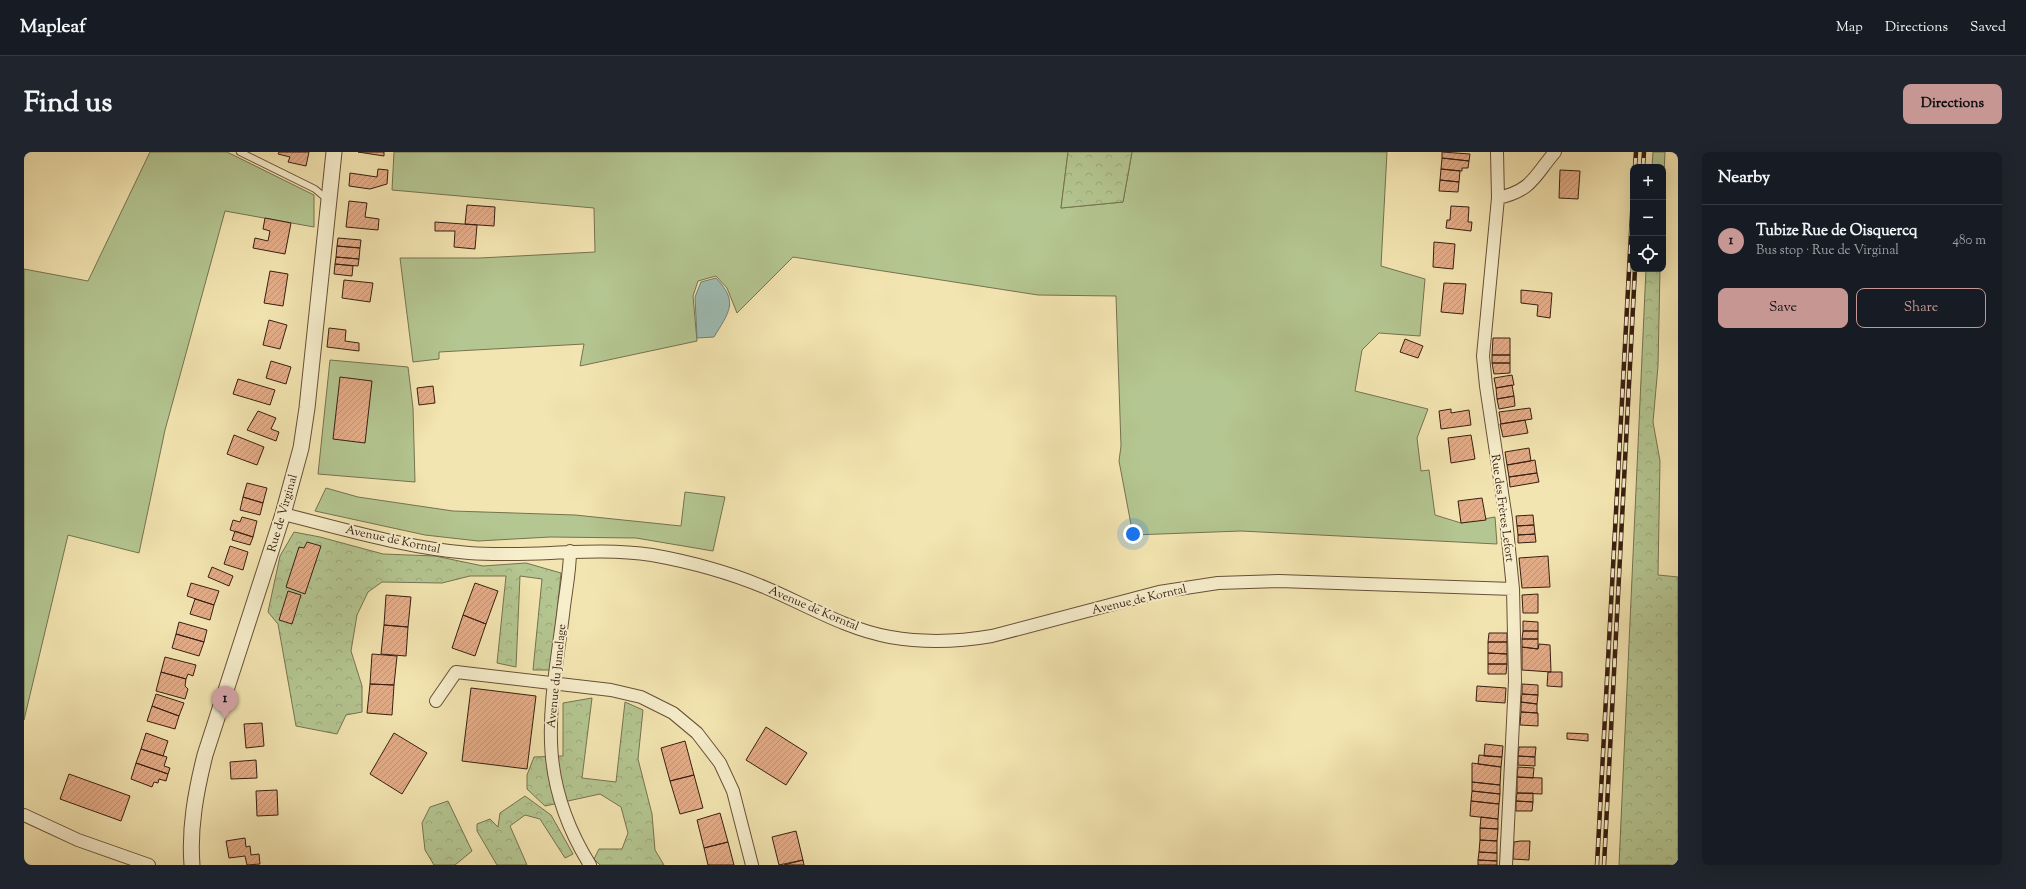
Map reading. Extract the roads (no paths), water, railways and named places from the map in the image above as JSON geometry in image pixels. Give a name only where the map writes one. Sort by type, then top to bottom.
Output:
[{"type":"street","name":"Rue de Virginal","points":[[192,865],[192,823],[196,789],[283,514],[301,448],[307,408],[334,152]]},
{"type":"street","name":"Rue des Frères Lefort","points":[[1497,152],[1498,198],[1483,356],[1487,394],[1506,519],[1513,589],[1515,681],[1506,865]]},
{"type":"street","points":[[1498,198],[1513,195],[1525,188],[1536,177],[1555,152]]},
{"type":"street","name":"Avenue de Korntal","points":[[283,514],[419,546],[470,553],[612,551],[652,555],[718,569],[764,587],[849,626],[888,637],[936,642],[966,641],[992,636],[1159,592],[1218,583],[1279,581],[1513,589]]},
{"type":"street","name":"Avenue du Jumelage","points":[[570,551],[554,683],[550,738],[552,767],[566,820],[577,844],[590,865]]},
{"type":"street","points":[[436,701],[456,672],[611,690],[641,697],[673,713],[697,733],[720,763],[733,791],[752,865]]},
{"type":"street","points":[[24,815],[78,840],[148,865]]},
{"type":"lane","points":[[240,152],[315,189],[328,200]]},
{"type":"water","points":[[716,278],[728,294],[729,307],[727,314],[714,337],[697,338],[695,297],[701,282]]},
{"type":"railway","points":[[1635,164],[1636,152]]},
{"type":"railway","points":[[1643,164],[1644,152]]},
{"type":"railway","points":[[1597,865],[1633,200]]},
{"type":"railway","points":[[1604,865],[1635,272]]},
{"type":"place","name":"Tubize Rue de Oisquercq","points":[[225,719]]}]
